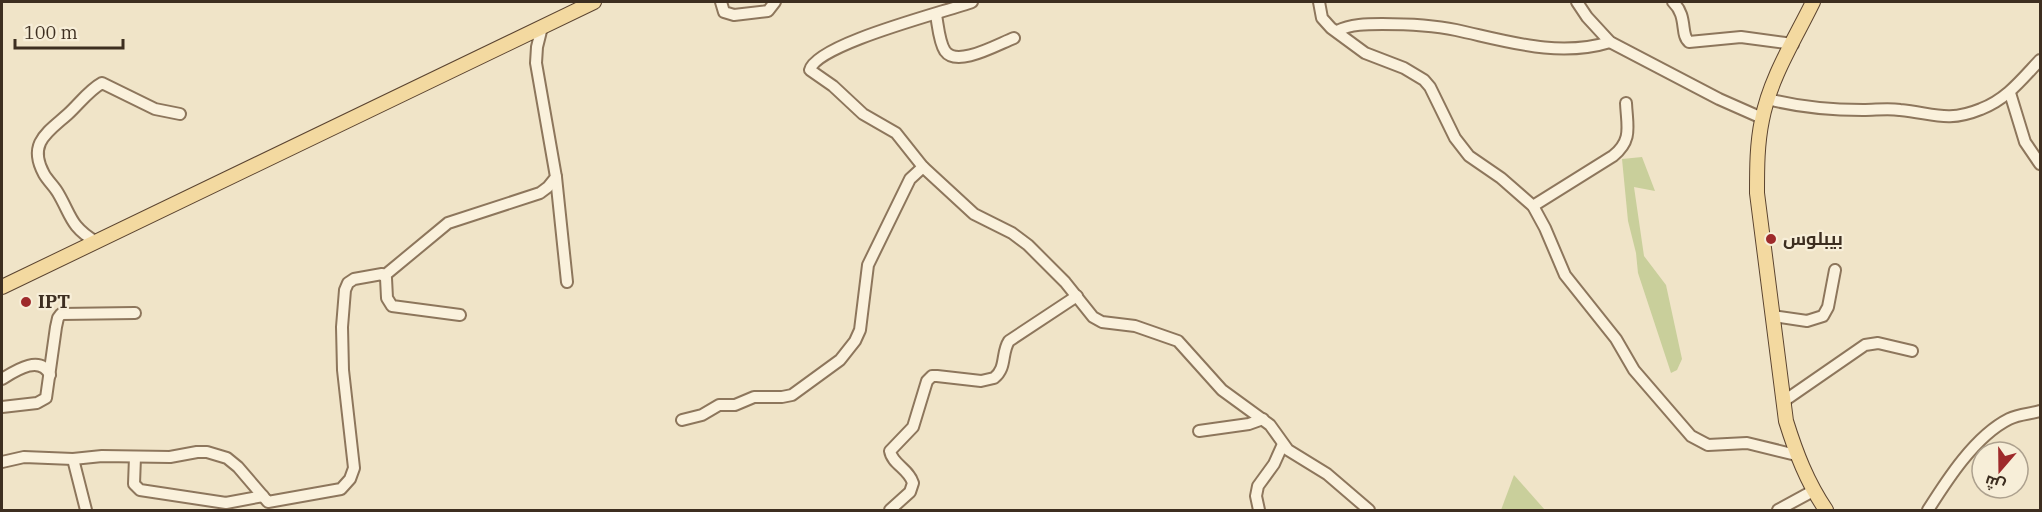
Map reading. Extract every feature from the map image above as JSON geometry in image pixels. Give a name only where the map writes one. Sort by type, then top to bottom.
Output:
[{"type":"main road","points":[[2,287],[594,2]]},
{"type":"main road","points":[[1813,2],[1767,99],[1756,158],[1757,193],[1786,421],[1796,456],[1813,491],[1826,510]]},
{"type":"street","points":[[721,2],[724,12],[734,15],[768,11],[775,2]]},
{"type":"street","points":[[972,2],[846,44],[813,63],[810,68],[811,72],[833,86],[863,114],[896,133],[923,167],[978,217],[1022,239],[1077,296],[1090,314],[1098,320],[1135,326],[1178,341],[1222,390],[1263,419],[1293,453],[1328,474],[1369,510]]},
{"type":"street","points":[[1320,2],[1322,18],[1326,24],[1365,53],[1404,68],[1424,80],[1430,87],[1455,138],[1469,156],[1501,178],[1533,206],[1565,275],[1616,339],[1634,370],[1691,436],[1708,445],[1747,443],[1796,456]]},
{"type":"street","points":[[1577,2],[1587,17],[1611,42],[1719,99],[1762,118]]},
{"type":"street","points":[[1673,2],[1683,16],[1684,36],[1689,42],[1741,37],[1793,44]]},
{"type":"street","points":[[936,15],[944,48],[956,58],[970,56],[1014,38]]},
{"type":"street","points":[[1337,31],[1353,25],[1415,25],[1454,30],[1510,43],[1546,48],[1584,48],[1611,42]]},
{"type":"street","points":[[542,27],[536,63],[556,177],[567,282]]},
{"type":"street","points":[[1767,99],[1790,104],[1846,109],[1901,110],[1955,117],[1981,109],[2010,93],[2040,60]]},
{"type":"street","points":[[96,242],[73,224],[57,190],[44,174],[39,152],[42,137],[102,83],[155,109],[180,114]]},
{"type":"street","points":[[2010,93],[2025,142],[2040,164]]},
{"type":"street","points":[[1533,206],[1604,162],[1623,147],[1628,136],[1626,103]]},
{"type":"street","points":[[682,420],[702,415],[719,405],[735,405],[754,397],[792,395],[846,354],[860,330],[868,265],[910,179],[923,167]]},
{"type":"street","points":[[384,276],[448,222],[540,193],[549,187],[556,177]]},
{"type":"street","points":[[1773,316],[1807,321],[1823,316],[1828,307],[1835,270]]},
{"type":"street","points":[[135,457],[134,484],[140,490],[226,503],[268,503],[341,489],[350,479],[354,468],[343,370],[342,327],[345,290],[348,283],[354,279],[379,274],[384,276]]},
{"type":"street","points":[[384,276],[387,298],[392,306],[460,315]]},
{"type":"street","points":[[890,510],[910,492],[913,483],[909,474],[892,459],[890,451],[913,427],[927,381],[932,376],[981,381],[994,378],[1004,364],[1005,349],[1010,341],[1077,296]]},
{"type":"street","points":[[2,407],[29,405],[44,400],[48,395],[56,327],[61,314],[135,313]]},
{"type":"street","points":[[1784,401],[1866,345],[1878,343],[1912,351]]},
{"type":"street","points":[[2,379],[21,368],[33,365],[42,366],[50,375]]},
{"type":"street","points":[[1928,510],[1944,484],[1987,434],[2010,418],[2040,411]]},
{"type":"street","points":[[1198,431],[1249,424],[1263,419]]},
{"type":"street","points":[[1259,510],[1258,486],[1274,464],[1283,444]]},
{"type":"street","points":[[2,462],[24,457],[73,459],[102,456],[170,457],[197,452],[214,454],[227,458],[238,466],[268,503]]},
{"type":"street","points":[[73,459],[86,510]]},
{"type":"street","points":[[1778,510],[1813,491]]},
{"type":"green space","points":[[1642,157],[1655,191],[1634,187],[1644,256],[1666,285],[1682,359],[1677,370],[1671,373],[1638,273],[1636,253],[1628,221],[1622,159]]},
{"type":"green space","points":[[1514,475],[1545,510],[1501,510]]},
{"type":"place","name":"بيبلوس","points":[[1771,239]]},
{"type":"place","name":"IPT","points":[[26,302]]}]
